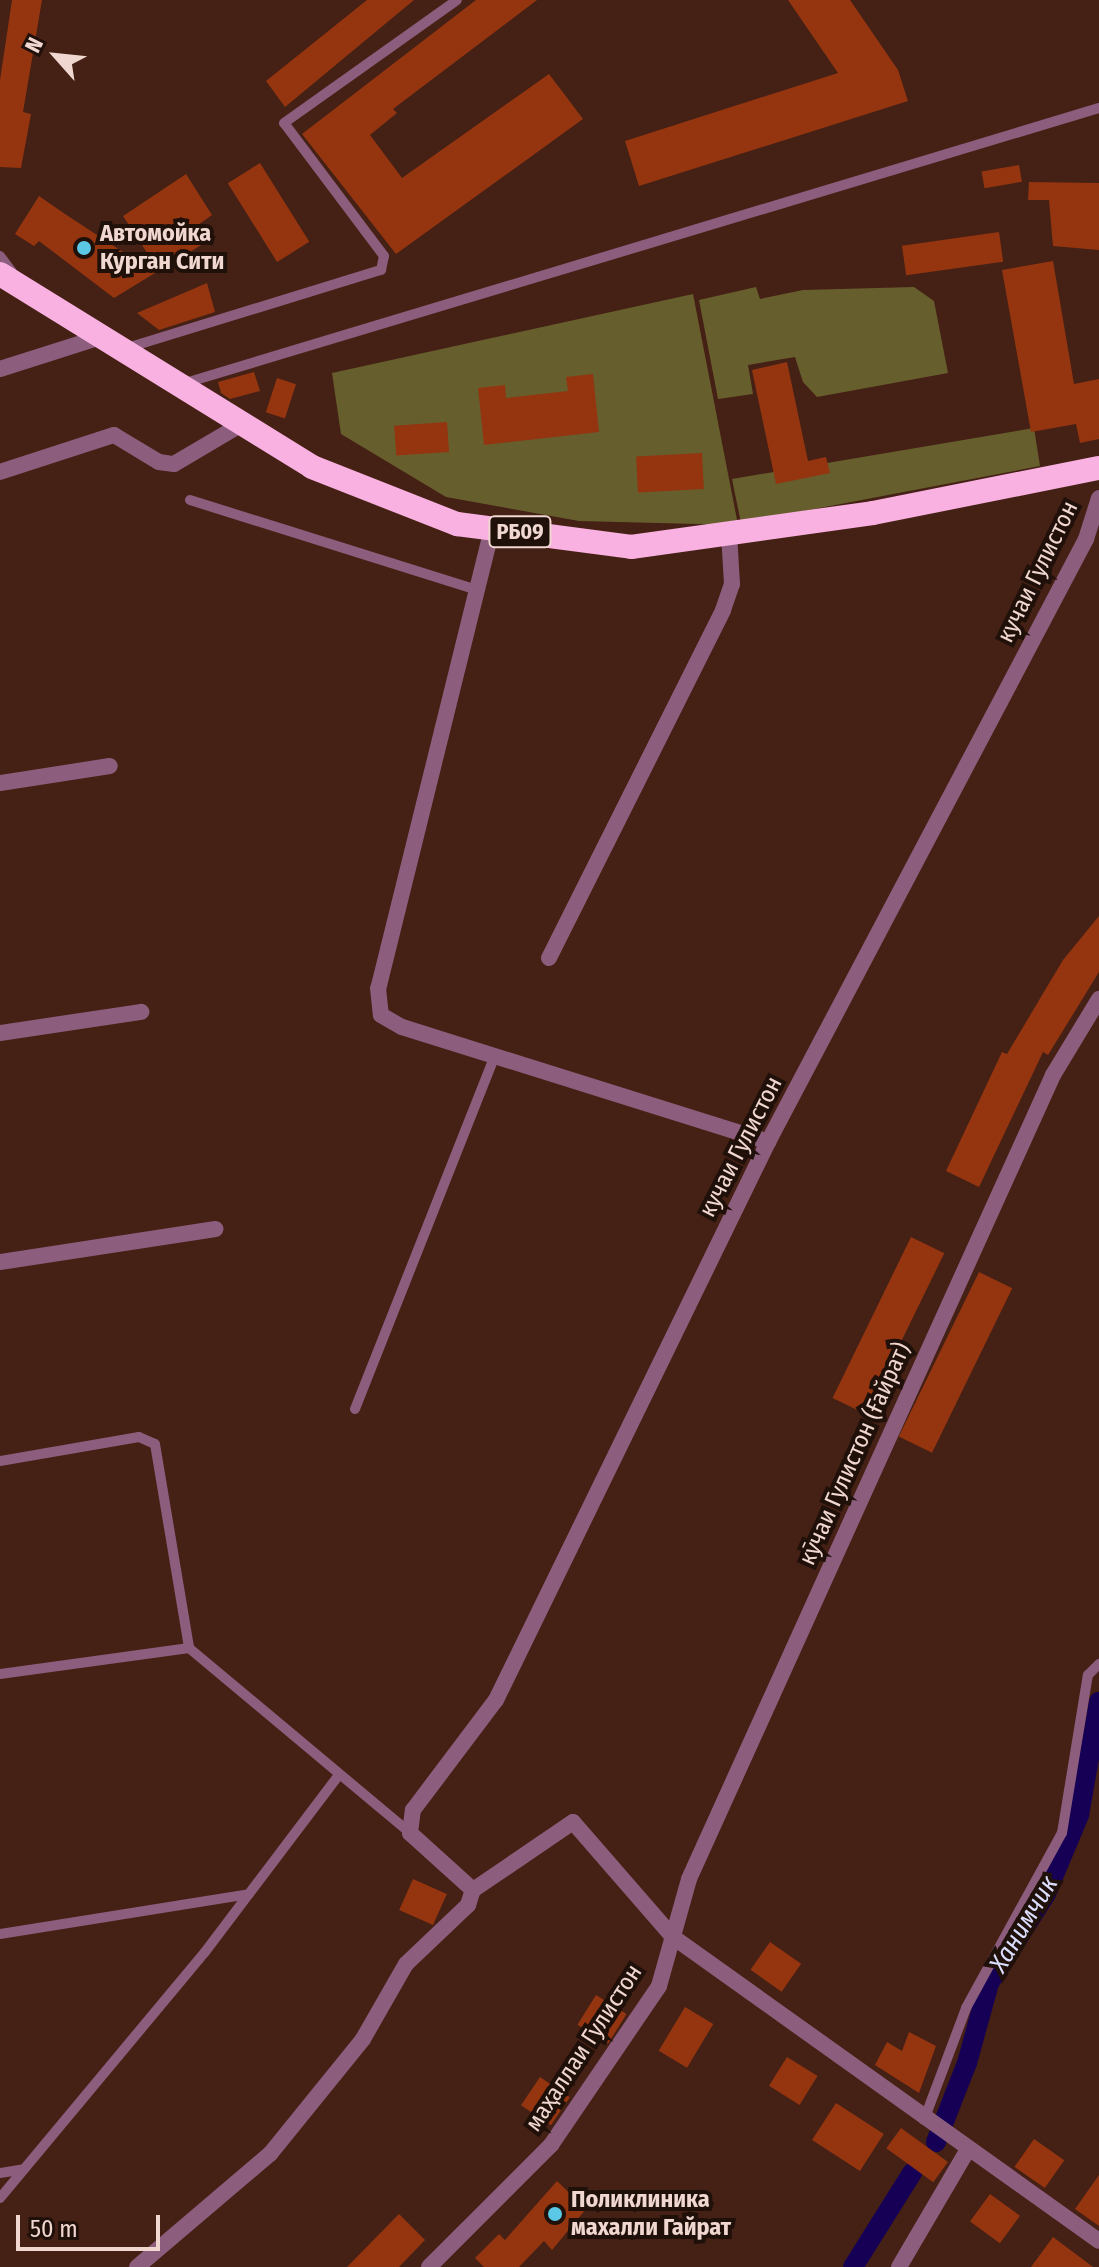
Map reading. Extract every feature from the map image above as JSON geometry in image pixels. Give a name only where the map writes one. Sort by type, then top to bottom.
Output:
[{"type":"highway","name":"РБ09","points":[[0,274],[312,467],[457,524],[631,547],[873,513],[1099,468]]},
{"type":"street","points":[[0,369],[111,344]]},
{"type":"street","points":[[0,472],[114,435],[159,462],[174,464],[242,424]]},
{"type":"street","name":"кучаи Гулистон","points":[[410,1833],[413,1810],[496,1700],[768,1142],[1086,539],[1099,498]]},
{"type":"street","points":[[492,529],[378,988],[381,1015],[402,1027],[768,1142]]},
{"type":"street","points":[[549,958],[723,610],[732,584],[729,533]]},
{"type":"street","points":[[0,783],[110,766]]},
{"type":"street","name":"кӯчаи Гулистон (Ғайрат)","points":[[673,1937],[689,1879],[1053,1075],[1099,999]]},
{"type":"street","points":[[0,1033],[141,1012]]},
{"type":"street","points":[[0,1262],[215,1229]]},
{"type":"street","points":[[137,2267],[270,2154],[363,2039],[406,1964],[468,1905],[473,1890],[573,1822],[673,1937],[928,2123],[1099,2241]]},
{"type":"street","points":[[410,1833],[473,1890]]},
{"type":"street","name":"маҳаллаи Гулистон","points":[[429,2267],[551,2145],[659,1986],[673,1937]]},
{"type":"street","points":[[899,2267],[965,2149]]},
{"type":"lane","points":[[111,344],[381,270],[384,256],[284,123],[457,0]]},
{"type":"lane","points":[[177,385],[1099,108]]},
{"type":"lane","points":[[0,256],[25,290]]},
{"type":"lane","points":[[190,500],[477,590]]},
{"type":"lane","points":[[355,1409],[495,1056]]},
{"type":"lane","points":[[0,1461],[139,1437],[155,1444],[189,1648],[410,1833]]},
{"type":"lane","points":[[0,1674],[189,1648]]},
{"type":"lane","points":[[928,2123],[966,2008],[1062,1833],[1088,1675],[1099,1664]]},
{"type":"lane","points":[[0,2198],[249,1894],[339,1775]]},
{"type":"lane","points":[[0,1934],[249,1894]]},
{"type":"lane","points":[[0,2173],[24,2169]]},
{"type":"shaded area","points":[[756,287],[760,299],[803,290],[914,287],[934,301],[948,373],[817,397],[803,382],[795,357],[748,365],[753,394],[718,399],[699,300]]},
{"type":"shaded area","points":[[693,294],[738,525],[579,521],[446,497],[341,434],[332,373]]},
{"type":"shaded area","points":[[1034,428],[1040,466],[741,523],[732,479]]},
{"type":"building","points":[[12,0],[42,0],[23,112],[31,114],[21,168],[0,167],[0,80]]},
{"type":"building","points":[[367,0],[414,0],[285,107],[266,81]]},
{"type":"building","points":[[476,0],[537,0],[393,109],[397,113],[370,135],[402,178],[549,74],[583,119],[396,254],[302,134]]},
{"type":"building","points":[[788,0],[850,0],[898,70],[908,101],[639,186],[625,141],[838,73]]},
{"type":"building","points":[[260,163],[309,242],[277,262],[228,183]]},
{"type":"building","points":[[1019,165],[1022,182],[985,188],[982,172]]},
{"type":"building","points":[[186,174],[212,215],[195,227],[203,244],[159,271],[123,216]]},
{"type":"building","points":[[1029,182],[1099,183],[1099,250],[1053,246],[1049,200],[1028,200]]},
{"type":"building","points":[[39,196],[155,273],[114,298],[39,241],[34,246],[15,234]]},
{"type":"building","points":[[999,232],[1003,262],[906,275],[902,246]]},
{"type":"building","points":[[1053,261],[1074,384],[1099,379],[1099,439],[1080,443],[1076,424],[1031,432],[1002,270]]},
{"type":"building","points":[[207,283],[215,312],[159,330],[137,313]]},
{"type":"building","points":[[787,362],[808,461],[826,457],[830,473],[776,484],[752,370]]},
{"type":"building","points":[[254,372],[260,391],[230,399],[221,393],[218,382]]},
{"type":"building","points":[[593,374],[599,432],[484,445],[478,388],[505,385],[506,398],[568,391],[566,377]]},
{"type":"building","points":[[277,378],[296,384],[285,418],[266,412]]},
{"type":"building","points":[[447,422],[449,452],[396,456],[394,426]]},
{"type":"building","points":[[702,453],[704,489],[638,492],[636,456]]},
{"type":"building","points":[[1099,916],[1099,972],[1048,1055],[1043,1052],[979,1187],[946,1171],[1002,1052],[1007,1054],[1063,960]]},
{"type":"building","points":[[911,1237],[944,1253],[866,1414],[833,1398]]},
{"type":"building","points":[[979,1272],[1012,1288],[932,1453],[899,1436]]},
{"type":"building","points":[[413,1879],[447,1894],[433,1925],[399,1910]]},
{"type":"building","points":[[770,1942],[801,1964],[782,1992],[750,1970]]},
{"type":"building","points":[[596,1995],[627,2014],[608,2044],[577,2025]]},
{"type":"building","points":[[685,2007],[713,2024],[687,2068],[659,2051]]},
{"type":"building","points":[[909,2032],[936,2046],[919,2093],[875,2065],[887,2042],[902,2051]]},
{"type":"building","points":[[787,2057],[818,2076],[800,2105],[769,2086]]},
{"type":"building","points":[[540,2077],[570,2097],[551,2125],[521,2105]]},
{"type":"building","points":[[836,2103],[884,2134],[860,2171],[812,2140]]},
{"type":"building","points":[[901,2128],[948,2162],[933,2182],[886,2148]]},
{"type":"building","points":[[1034,2139],[1064,2160],[1045,2188],[1014,2167]]},
{"type":"building","points":[[1099,2175],[1099,2226],[1075,2209]]},
{"type":"building","points":[[557,2181],[586,2209],[552,2250],[544,2241],[519,2267],[484,2267],[475,2258],[499,2234],[505,2240]]},
{"type":"building","points":[[990,2194],[1020,2216],[1000,2243],[970,2222]]},
{"type":"building","points":[[399,2214],[425,2240],[399,2267],[347,2267]]},
{"type":"building","points":[[1053,2237],[1093,2267],[1031,2267]]},
{"type":"waterway","name":"Ханимчик","points":[[936,2142],[967,2063],[989,1983],[1046,1894],[1079,1815],[1099,1702]]},
{"type":"waterway","name":"Ханимчик","points":[[853,2267],[912,2173]]},
{"type":"place","name":"Автомойка Курган Сити","points":[[84,248]]},
{"type":"place","name":"Поликлиника махалли Гайрат","points":[[555,2214]]}]
